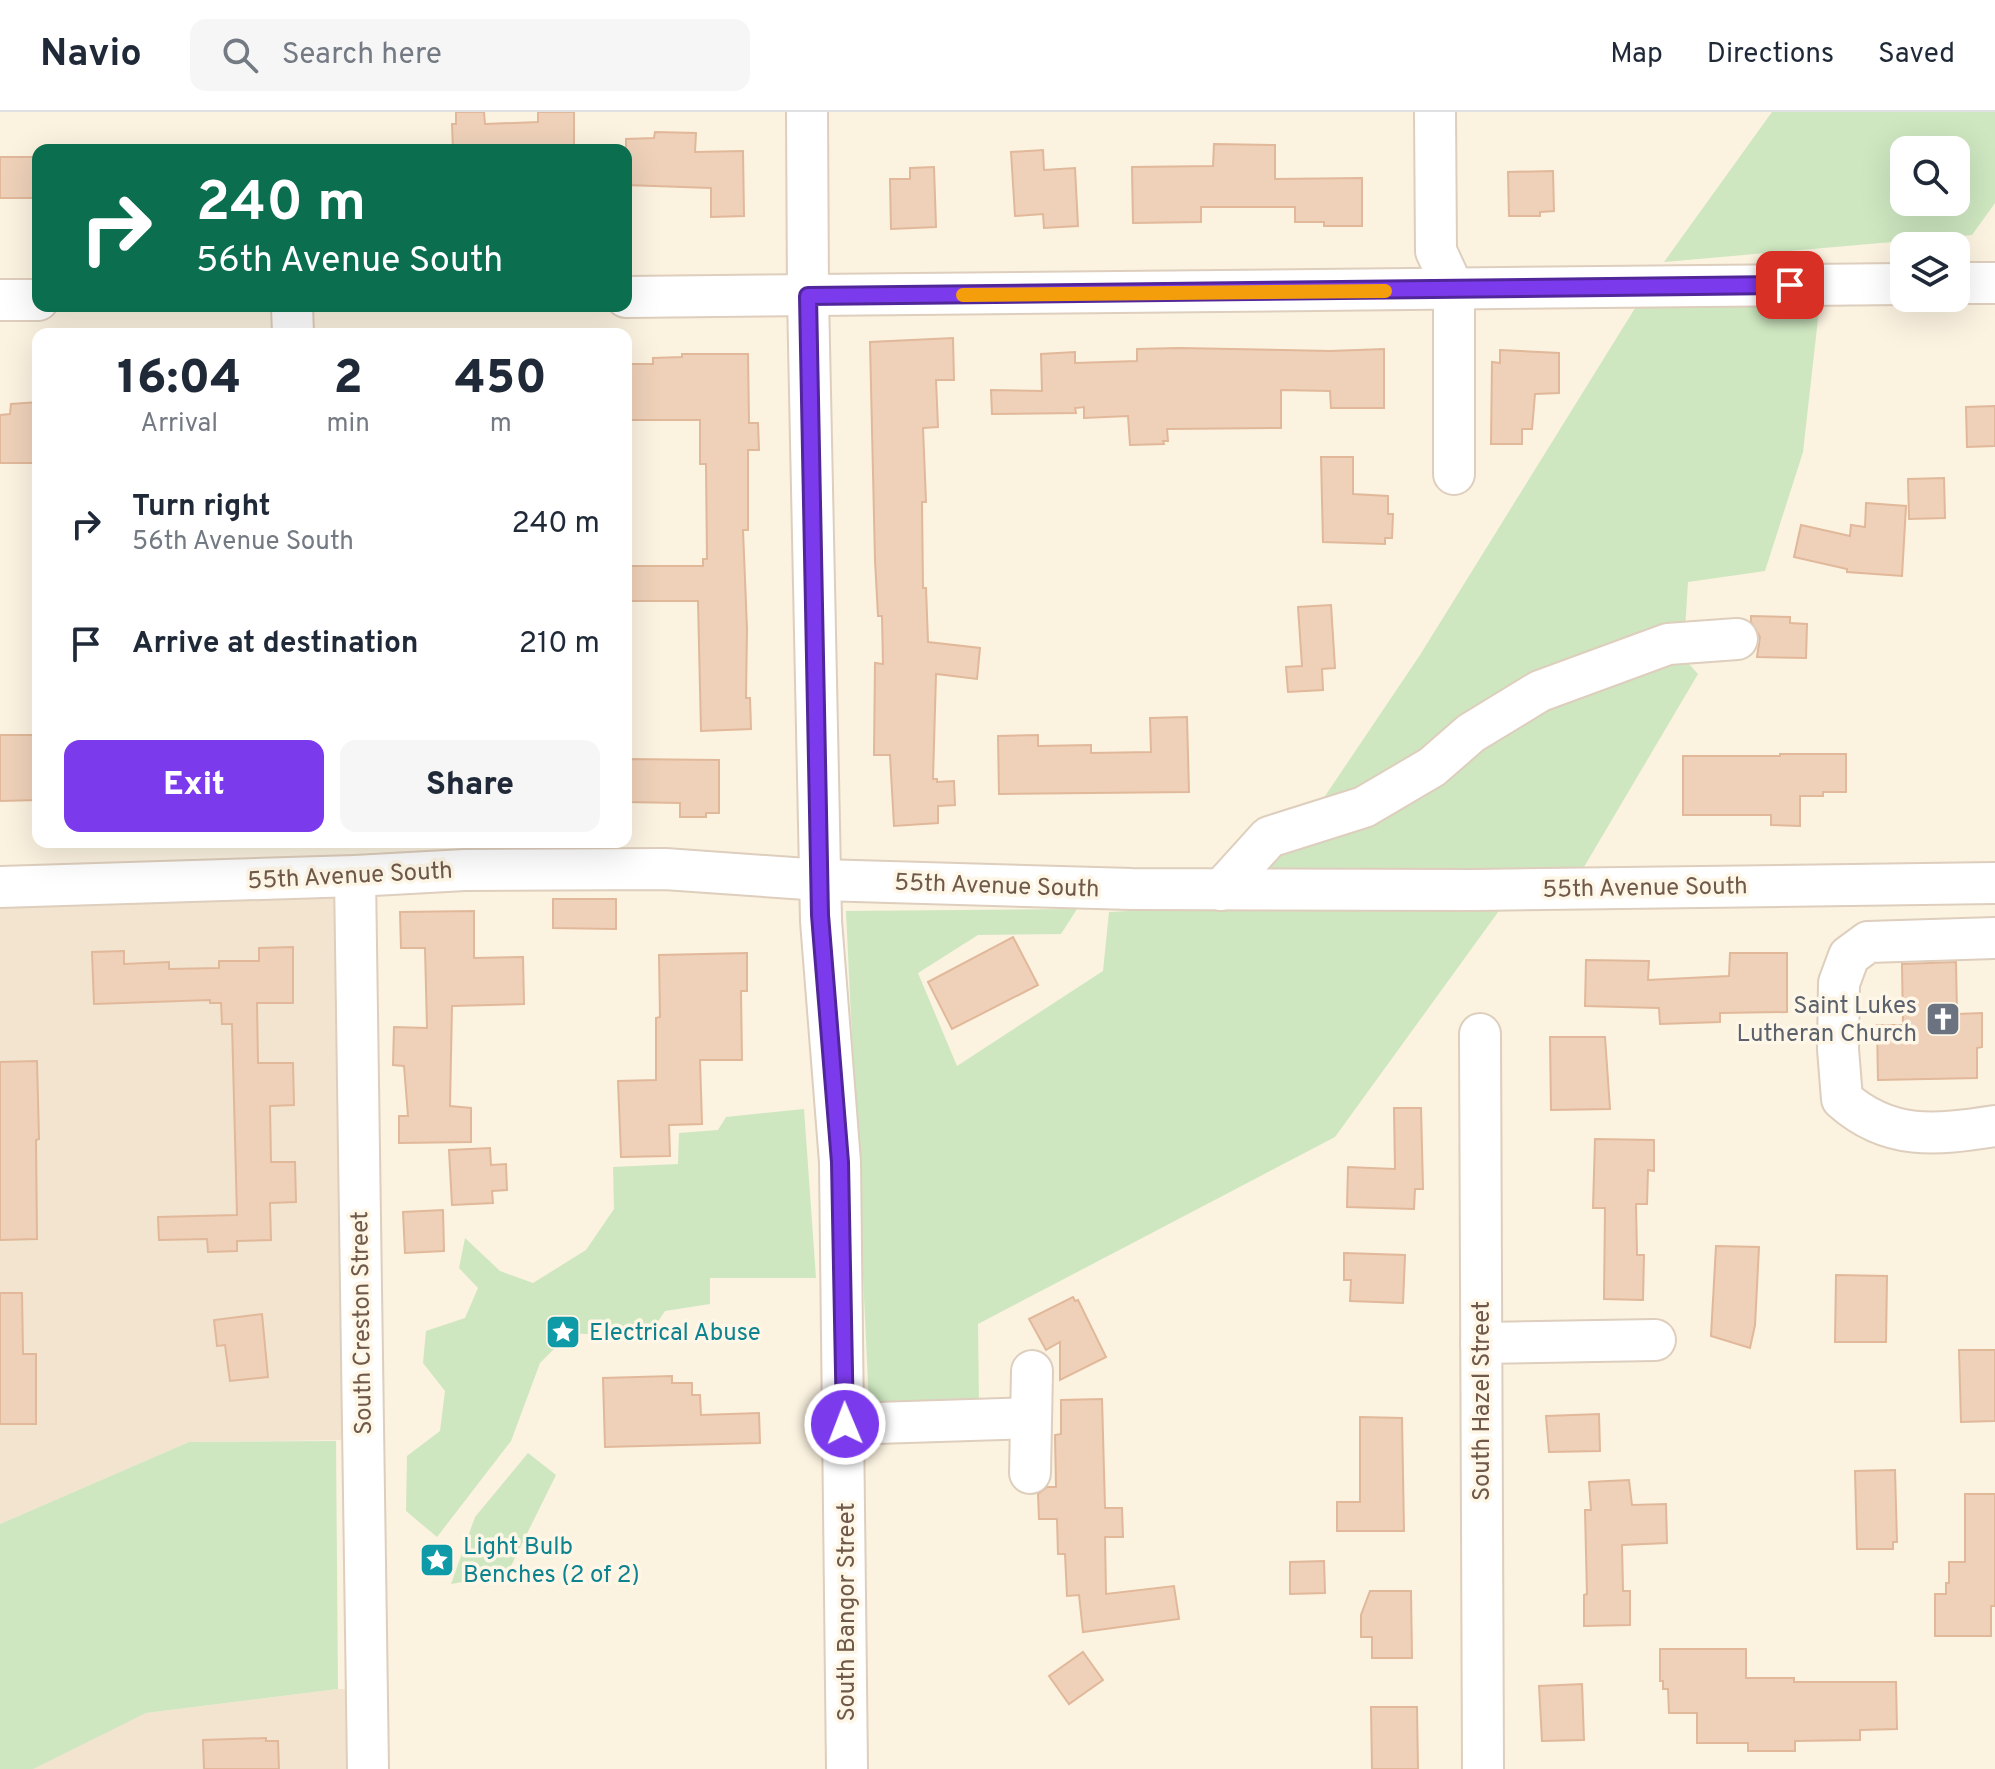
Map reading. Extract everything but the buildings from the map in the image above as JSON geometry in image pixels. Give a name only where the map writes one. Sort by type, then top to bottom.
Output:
[{"type":"street","name":"South Bangor Street","points":[[807,112],[821,921],[840,1162],[847,1769]]},
{"type":"street","points":[[1435,112],[1436,251],[1454,290],[1454,474]]},
{"type":"street","points":[[1970,283],[1995,283]]},
{"type":"street","points":[[632,297],[1890,284]]},
{"type":"street","points":[[0,300],[32,300]]},
{"type":"street","points":[[1221,890],[1269,837],[1364,807],[1432,767],[1471,733],[1540,691],[1668,644],[1737,639]]},
{"type":"street","name":"55th Avenue South","points":[[0,887],[465,870],[665,869],[821,880],[1221,890],[1995,883]]},
{"type":"street","name":"South Creston Street","points":[[355,876],[368,1769]]},
{"type":"street","points":[[1995,938],[1868,942],[1849,956],[1839,983],[1838,1049],[1842,1099],[1875,1122],[1903,1132],[1959,1131],[1995,1126]]},
{"type":"street","name":"South Hazel Street","points":[[1480,1034],[1483,1769]]},
{"type":"street","points":[[1481,1343],[1655,1340]]},
{"type":"street","points":[[1030,1473],[1032,1371]]},
{"type":"street","points":[[845,1424],[1031,1418]]},
{"type":"shaded area","points":[[0,896],[334,897],[338,909],[349,1440],[189,1442],[0,1524]]},
{"type":"shaded area","points":[[351,1689],[351,1769],[30,1769],[146,1713]]},
{"type":"green space","points":[[1772,112],[1995,112],[1995,203],[1972,235],[1970,232],[1890,232],[1890,242],[1664,262]]},
{"type":"green space","points":[[1820,301],[1803,452],[1765,571],[1688,582],[1685,630],[1517,693],[1443,730],[1440,749],[1315,811],[1420,655],[1637,305]]},
{"type":"green space","points":[[1679,653],[1698,674],[1581,872],[1251,876],[1271,851],[1570,691]]},
{"type":"green space","points":[[1509,897],[1335,1137],[978,1324],[979,1405],[869,1404],[846,911],[1077,909],[1061,934],[978,935],[918,973],[957,1066],[1103,971],[1109,912]]},
{"type":"green space","points":[[804,1109],[816,1278],[710,1278],[710,1304],[665,1311],[647,1338],[570,1333],[540,1363],[511,1441],[437,1537],[406,1511],[407,1456],[440,1431],[445,1391],[423,1363],[426,1331],[465,1318],[478,1288],[459,1268],[465,1238],[500,1271],[533,1283],[586,1250],[614,1209],[613,1167],[678,1164],[679,1133],[718,1130],[726,1117]]},
{"type":"green space","points":[[336,1441],[338,1689],[146,1713],[33,1769],[0,1769],[0,1524],[189,1442]]},
{"type":"green space","points":[[528,1453],[556,1475],[507,1574],[451,1584],[475,1517]]},
{"type":"slow traffic","points":[[963,295],[1385,291]]},
{"type":"place","name":"Saint Lukes Lutheran Church","points":[[1943,1019]]},
{"type":"place","name":"Electrical Abuse","points":[[563,1332]]},
{"type":"place","name":"Light Bulb Benches (2 of 2)","points":[[437,1560]]},
{"type":"route","points":[[845,1424],[840,1162],[820,915],[808,296],[1790,285]]}]
